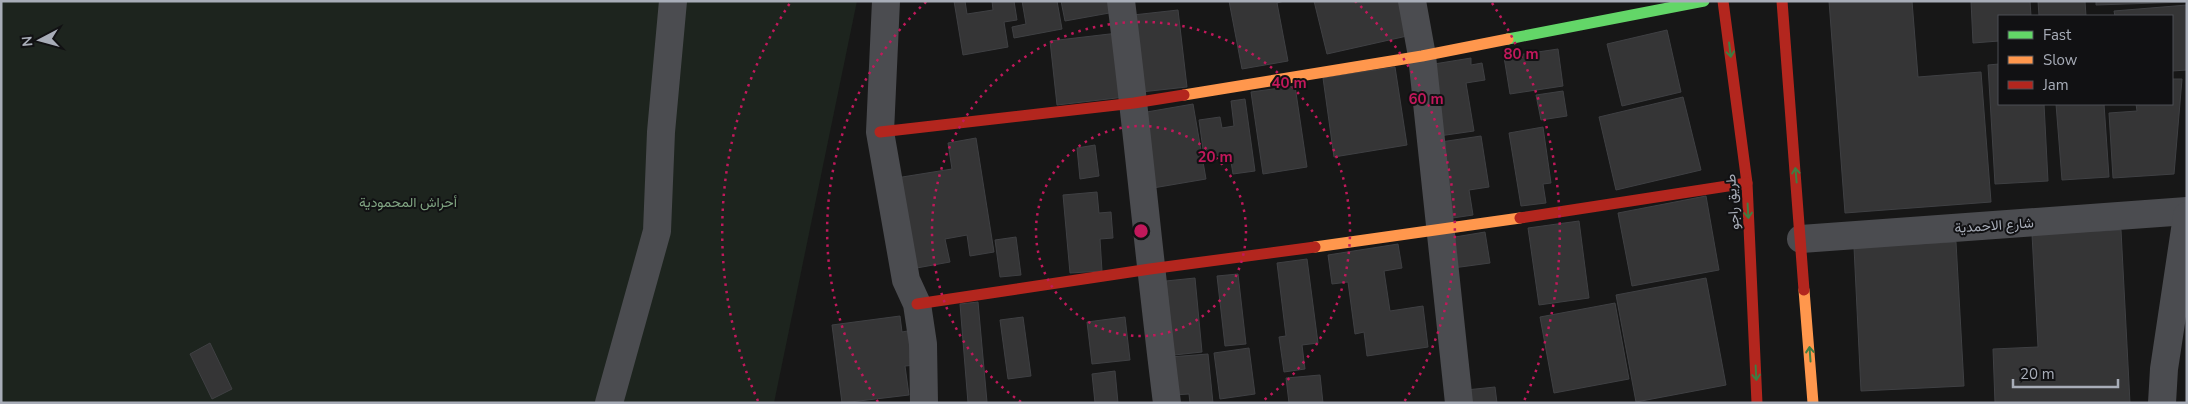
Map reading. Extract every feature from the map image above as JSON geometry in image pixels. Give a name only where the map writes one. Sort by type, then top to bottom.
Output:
[{"type":"street","points":[[609,403],[657,231],[661,132],[674,1]]},
{"type":"street","points":[[886,1],[880,132],[906,280],[917,304],[923,344],[924,403]]},
{"type":"street","points":[[1121,1],[1134,103],[1150,269],[1167,403]]},
{"type":"street","points":[[1412,1],[1422,56],[1459,403]]},
{"type":"street","points":[[880,132],[1134,103],[1422,56],[1704,1]]},
{"type":"street","name":"طريق راجو","points":[[1723,1],[1747,183],[1757,402]]},
{"type":"street","points":[[1782,1],[1813,403]]},
{"type":"street","points":[[917,304],[1150,269],[1440,232],[1747,183]]},
{"type":"street","name":"شارع الاحمدية","points":[[1801,239],[2187,211]]},
{"type":"street","points":[[2162,403],[2164,369],[2187,216]]},
{"type":"street","points":[[1752,403],[1757,402]]},
{"type":"green space","name":"أحراش المحمودية","points":[[1,1],[857,1],[774,403],[1,403]]},
{"type":"building","points":[[954,1],[965,1],[967,14],[993,10],[992,1],[1014,1],[1017,20],[1004,22],[1008,47],[963,55]]},
{"type":"building","points":[[1022,1],[1057,1],[1062,29],[1014,38],[1012,27],[1026,24]]},
{"type":"building","points":[[1061,1],[1113,1],[1115,12],[1065,21]]},
{"type":"building","points":[[1229,1],[1284,1],[1277,3],[1288,61],[1242,69]]},
{"type":"building","points":[[1314,1],[1399,1],[1407,36],[1327,54]]},
{"type":"building","points":[[1829,1],[1912,1],[1918,77],[1981,72],[1991,202],[1845,213]]},
{"type":"building","points":[[1971,1],[2030,1],[2031,15],[1998,15],[1998,41],[1973,43]]},
{"type":"building","points":[[2038,1],[2085,1],[2086,15],[2039,15]]},
{"type":"building","points":[[2096,1],[2187,1],[2187,2],[2096,5]]},
{"type":"building","points":[[2187,5],[2187,70],[2173,71],[2173,15],[2115,15],[2114,11]]},
{"type":"building","points":[[1178,10],[1187,87],[1141,92],[1133,15]]},
{"type":"building","points":[[1667,30],[1681,92],[1622,106],[1607,44]]},
{"type":"building","points":[[1118,33],[1125,97],[1057,105],[1050,41]]},
{"type":"building","points":[[1558,49],[1563,86],[1510,94],[1504,57]]},
{"type":"building","points":[[1471,58],[1471,65],[1482,63],[1485,80],[1466,83],[1474,131],[1439,136],[1428,65]]},
{"type":"building","points":[[1998,64],[1998,105],[2044,105],[2048,181],[1995,184],[1988,65]]},
{"type":"building","points":[[1395,67],[1407,145],[1334,157],[1323,78]]},
{"type":"building","points":[[2173,79],[2182,79],[2174,174],[2113,178],[2109,113],[2137,111],[2136,105],[2173,105]]},
{"type":"building","points":[[1295,86],[1307,167],[1263,174],[1251,92]]},
{"type":"building","points":[[1563,91],[1567,116],[1541,120],[1536,95]]},
{"type":"building","points":[[1683,97],[1701,170],[1616,190],[1599,117]]},
{"type":"building","points":[[1245,99],[1255,171],[1233,174],[1231,162],[1221,164],[1220,155],[1204,157],[1199,120],[1220,117],[1222,128],[1234,126],[1231,101]]},
{"type":"building","points":[[1193,104],[1206,179],[1153,188],[1141,113]]},
{"type":"building","points":[[2056,105],[2104,105],[2109,177],[2062,180]]},
{"type":"building","points":[[1543,127],[1551,183],[1543,184],[1546,203],[1521,206],[1509,133]]},
{"type":"building","points":[[1481,136],[1489,187],[1469,190],[1473,215],[1446,219],[1434,143]]},
{"type":"building","points":[[976,138],[994,252],[970,256],[967,235],[945,239],[950,262],[911,269],[896,178],[952,169],[948,143]]},
{"type":"building","points":[[1095,145],[1099,176],[1080,179],[1077,148]]},
{"type":"building","points":[[1097,192],[1099,213],[1111,212],[1113,238],[1100,239],[1102,271],[1070,273],[1063,195]]},
{"type":"building","points":[[1706,196],[1719,270],[1632,286],[1618,213]]},
{"type":"building","points":[[1579,221],[1589,298],[1539,305],[1528,228]]},
{"type":"building","points":[[2121,230],[2130,403],[1995,403],[1993,349],[2038,347],[2032,234]]},
{"type":"building","points":[[1485,232],[1490,263],[1453,268],[1449,238]]},
{"type":"building","points":[[1016,237],[1021,275],[1000,277],[995,240]]},
{"type":"building","points":[[1956,242],[1964,386],[1861,391],[1854,247]]},
{"type":"building","points":[[1398,244],[1402,268],[1384,271],[1390,311],[1423,306],[1428,347],[1367,356],[1364,332],[1355,334],[1348,282],[1332,284],[1328,255]]},
{"type":"building","points":[[1307,259],[1318,343],[1302,345],[1305,369],[1284,372],[1279,337],[1286,336],[1277,263]]},
{"type":"building","points":[[1238,274],[1246,344],[1225,346],[1217,276]]},
{"type":"building","points":[[1195,278],[1202,352],[1174,355],[1166,281]]},
{"type":"building","points":[[1706,278],[1726,385],[1636,402],[1616,295]]},
{"type":"building","points":[[978,302],[987,402],[968,403],[960,304]]},
{"type":"building","points":[[1615,303],[1629,379],[1554,393],[1540,317]]},
{"type":"building","points":[[900,316],[902,332],[913,330],[917,365],[905,366],[909,395],[842,403],[832,325]]},
{"type":"building","points":[[1023,317],[1031,376],[1008,379],[1000,320]]},
{"type":"building","points":[[1125,317],[1130,360],[1092,364],[1087,322]]},
{"type":"building","points":[[210,343],[232,389],[212,399],[190,354]]},
{"type":"building","points":[[1249,348],[1255,394],[1220,399],[1214,353]]},
{"type":"building","points":[[1208,354],[1213,403],[1190,403],[1189,394],[1173,395],[1170,357]]},
{"type":"building","points":[[1115,371],[1118,403],[1095,403],[1092,374]]},
{"type":"building","points":[[1320,375],[1323,403],[1289,403],[1286,378]]},
{"type":"building","points":[[1495,387],[1497,403],[1468,403],[1466,390]]},
{"type":"traffic: fast","points":[[1508,39],[1704,1]]},
{"type":"traffic: slow","points":[[1184,95],[1422,56],[1508,39]]},
{"type":"traffic: slow","points":[[1315,247],[1520,218]]},
{"type":"traffic: slow","points":[[1804,290],[1813,403]]},
{"type":"traffic: jam","points":[[1723,1],[1747,183],[1757,403]]},
{"type":"traffic: jam","points":[[1782,1],[1804,290]]},
{"type":"traffic: jam","points":[[880,132],[1134,103],[1184,95]]},
{"type":"traffic: jam","points":[[1520,218],[1747,183]]},
{"type":"traffic: jam","points":[[917,304],[1150,269],[1315,247]]}]
